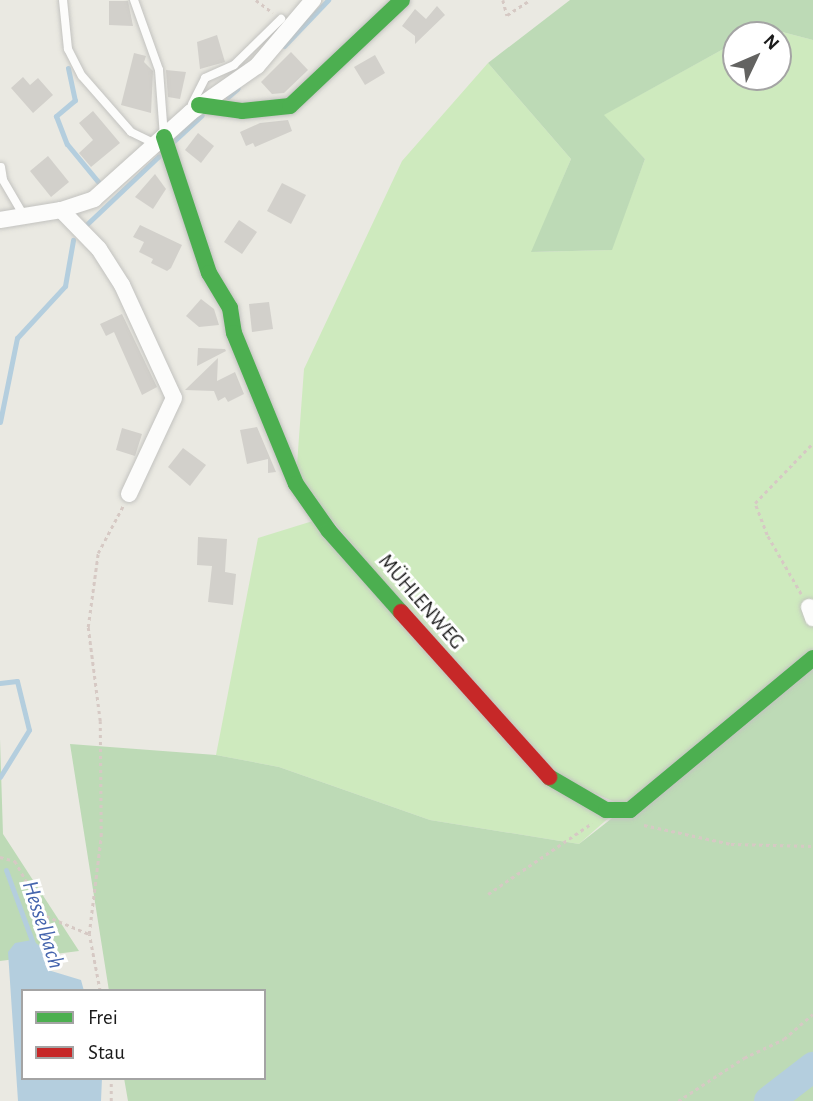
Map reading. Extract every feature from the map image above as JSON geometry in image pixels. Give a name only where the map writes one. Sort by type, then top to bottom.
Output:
[{"type":"street","points":[[0,220],[61,210],[94,199],[195,108],[257,66],[313,0]]},
{"type":"street","points":[[195,108],[242,111],[290,106],[402,0]]},
{"type":"street","name":"MÜHLENWEG","points":[[160,140],[205,262],[230,308],[234,333],[296,484],[329,531],[384,589],[501,729],[546,775],[606,810]]},
{"type":"street","points":[[61,210],[83,232],[122,285],[174,398],[129,494]]},
{"type":"street","points":[[606,810],[630,810],[813,658]]},
{"type":"lane","points":[[63,0],[68,50],[82,76],[131,132],[160,140],[159,70],[134,0]]},
{"type":"lane","points":[[195,108],[205,78],[234,65],[281,19]]},
{"type":"lane","points":[[1,167],[3,180],[24,216]]},
{"type":"path","points":[[256,0],[281,19]]},
{"type":"path","points":[[503,0],[508,15],[530,0]]},
{"type":"path","points":[[811,613],[767,535],[755,503],[813,443]]},
{"type":"path","points":[[100,989],[89,933],[100,836],[100,746],[88,627],[98,554],[129,494]]},
{"type":"path","points":[[488,894],[570,841],[606,810]]},
{"type":"path","points":[[640,824],[731,844],[813,846]]},
{"type":"path","points":[[0,857],[15,861],[46,916],[89,933]]},
{"type":"path","points":[[678,1101],[744,1058],[784,1039],[813,1014]]},
{"type":"path","points":[[111,1080],[111,1101]]},
{"type":"green space","points":[[570,0],[813,0],[813,40],[792,35],[792,21],[722,21],[722,50],[604,115],[645,159],[612,250],[531,252],[571,159],[488,63]]},
{"type":"green space","points":[[792,35],[813,40],[813,655],[629,808],[547,773],[296,478],[304,369],[402,161],[488,63],[571,159],[532,252],[611,250],[645,159],[603,115],[722,50],[722,91],[792,91]]},
{"type":"green space","points":[[316,520],[499,729],[612,815],[579,844],[430,820],[279,767],[216,755],[258,538]]},
{"type":"green space","points":[[813,661],[813,1101],[128,1101],[124,1080],[266,1080],[266,989],[109,989],[70,744],[216,755],[279,767],[430,820],[579,844]]},
{"type":"green space","points":[[0,739],[3,834],[79,951],[0,961]]},
{"type":"water","points":[[32,940],[45,950],[48,970],[81,980],[83,989],[21,989],[21,1080],[102,1080],[101,1101],[18,1101],[8,952],[15,943]]},
{"type":"building","points":[[109,1],[128,1],[133,26],[109,25]]},
{"type":"building","points":[[437,6],[445,15],[415,44],[415,36],[402,26],[415,9],[426,19]]},
{"type":"building","points":[[217,35],[225,62],[200,69],[197,42]]},
{"type":"building","points":[[291,52],[308,70],[284,93],[272,94],[261,82]]},
{"type":"building","points":[[134,53],[146,56],[144,62],[153,71],[151,113],[121,105]]},
{"type":"building","points":[[375,55],[385,73],[365,85],[354,67]]},
{"type":"building","points":[[166,70],[186,72],[180,99],[168,97]]},
{"type":"building","points":[[23,77],[30,85],[38,78],[53,95],[33,113],[11,88]]},
{"type":"building","points":[[93,111],[120,143],[91,167],[79,153],[93,140],[79,123]]},
{"type":"building","points":[[288,120],[292,131],[255,147],[253,143],[246,146],[240,132],[260,123]]},
{"type":"building","points":[[198,133],[214,146],[201,163],[185,150]]},
{"type":"building","points":[[48,156],[69,182],[51,197],[30,171]]},
{"type":"building","points":[[155,174],[166,189],[153,209],[135,197]]},
{"type":"building","points":[[282,183],[306,195],[291,224],[267,211]]},
{"type":"building","points":[[239,220],[257,232],[242,254],[224,242]]},
{"type":"building","points":[[140,225],[182,245],[167,271],[151,263],[153,259],[139,252],[144,242],[133,237]]},
{"type":"building","points":[[201,299],[214,309],[219,325],[199,327],[186,316]]},
{"type":"building","points":[[269,302],[273,329],[252,332],[249,304]]},
{"type":"building","points":[[122,314],[157,387],[142,395],[114,332],[106,336],[100,324]]},
{"type":"building","points":[[198,348],[225,349],[226,351],[197,366]]},
{"type":"building","points":[[218,358],[217,381],[235,372],[244,394],[228,402],[225,397],[218,401],[214,391],[185,390]]},
{"type":"building","points":[[257,427],[276,472],[268,473],[268,459],[247,464],[240,430]]},
{"type":"building","points":[[122,428],[142,434],[135,456],[116,450]]},
{"type":"building","points":[[183,448],[206,465],[190,486],[168,467]]},
{"type":"building","points":[[198,537],[227,539],[225,572],[236,574],[233,605],[208,602],[212,566],[197,565]]},
{"type":"waterway","name":"Hesselbach","points":[[284,46],[328,0]]},
{"type":"waterway","points":[[68,68],[75,100],[56,116],[67,144],[100,184]]},
{"type":"waterway","name":"Hesselbach","points":[[228,97],[238,88]]},
{"type":"waterway","name":"Hesselbach","points":[[174,141],[202,115]]},
{"type":"waterway","name":"Hesselbach","points":[[86,225],[159,156]]},
{"type":"waterway","name":"Hesselbach","points":[[0,422],[17,338],[65,286],[73,240]]},
{"type":"waterway","name":"Hesselbach","points":[[0,683],[17,681],[29,730],[0,777]]},
{"type":"waterway","name":"Hesselbach","points":[[6,870],[34,946]]},
{"type":"waterway","points":[[769,1101],[813,1067]]},
{"type":"traffic: fast","points":[[199,105],[242,111],[290,106],[402,0]]},
{"type":"traffic: fast","points":[[164,137],[209,273],[230,308],[234,333],[296,484],[329,531],[401,612]]},
{"type":"traffic: fast","points":[[549,777],[606,810],[630,810],[813,658]]},
{"type":"traffic: jam","points":[[401,612],[549,777]]}]
